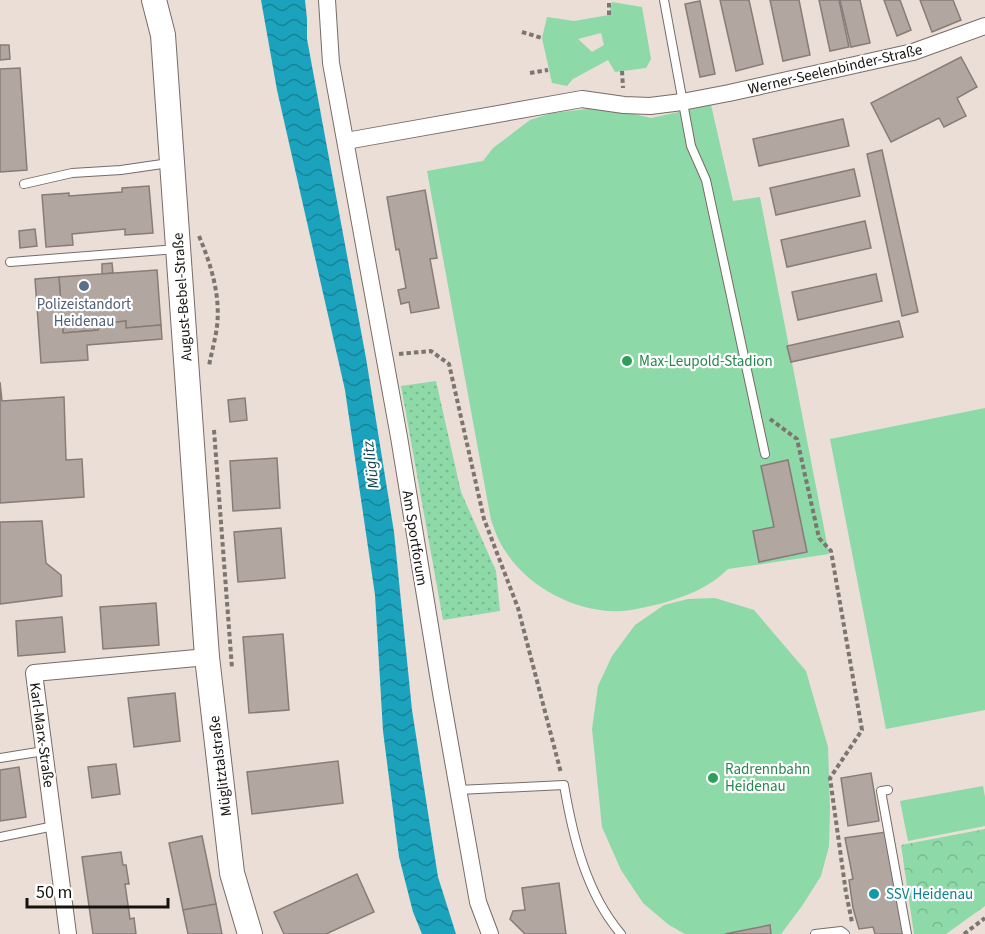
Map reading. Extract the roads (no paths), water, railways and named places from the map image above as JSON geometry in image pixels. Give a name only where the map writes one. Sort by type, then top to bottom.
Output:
[{"type":"main road","name":"August-Bebel-Straße","points":[[153,0],[163,35],[203,595]]},
{"type":"main road","name":"Müglitztalstraße","points":[[203,595],[207,657],[232,873],[250,934]]},
{"type":"street","name":"Am Sportforum","points":[[327,0],[331,63],[478,902],[490,934]]},
{"type":"street","name":"Werner-Seelenbinder-Straße","points":[[682,102],[913,52],[985,26]]},
{"type":"street","points":[[346,141],[582,99],[650,106],[682,102]]},
{"type":"street","name":"Karl-Marx-Straße","points":[[68,934],[34,673],[207,657]]},
{"type":"lane","points":[[664,0],[691,146],[706,180],[765,454]]},
{"type":"lane","points":[[24,184],[72,173],[121,170],[172,162]]},
{"type":"lane","points":[[10,262],[178,249]]},
{"type":"lane","points":[[0,758],[44,751]]},
{"type":"lane","points":[[458,790],[564,785],[569,814],[587,877],[607,917],[621,934]]},
{"type":"lane","points":[[888,790],[881,791],[908,934]]},
{"type":"lane","points":[[0,837],[54,826]]},
{"type":"lane","points":[[815,934],[841,931],[845,934]]},
{"type":"water","name":"Müglitz","points":[[261,0],[305,0],[307,39],[366,358],[394,532],[412,710],[438,877],[456,934],[422,934],[413,912],[399,857],[383,731],[375,595],[345,390],[277,90]]},
{"type":"place","name":"Polizeistandort Heidenau","points":[[84,286]]},
{"type":"place","name":"Max-Leupold-Stadion","points":[[627,361]]},
{"type":"place","name":"Radrennbahn Heidenau","points":[[713,778]]},
{"type":"place","name":"SSV Heidenau","points":[[874,894]]}]
